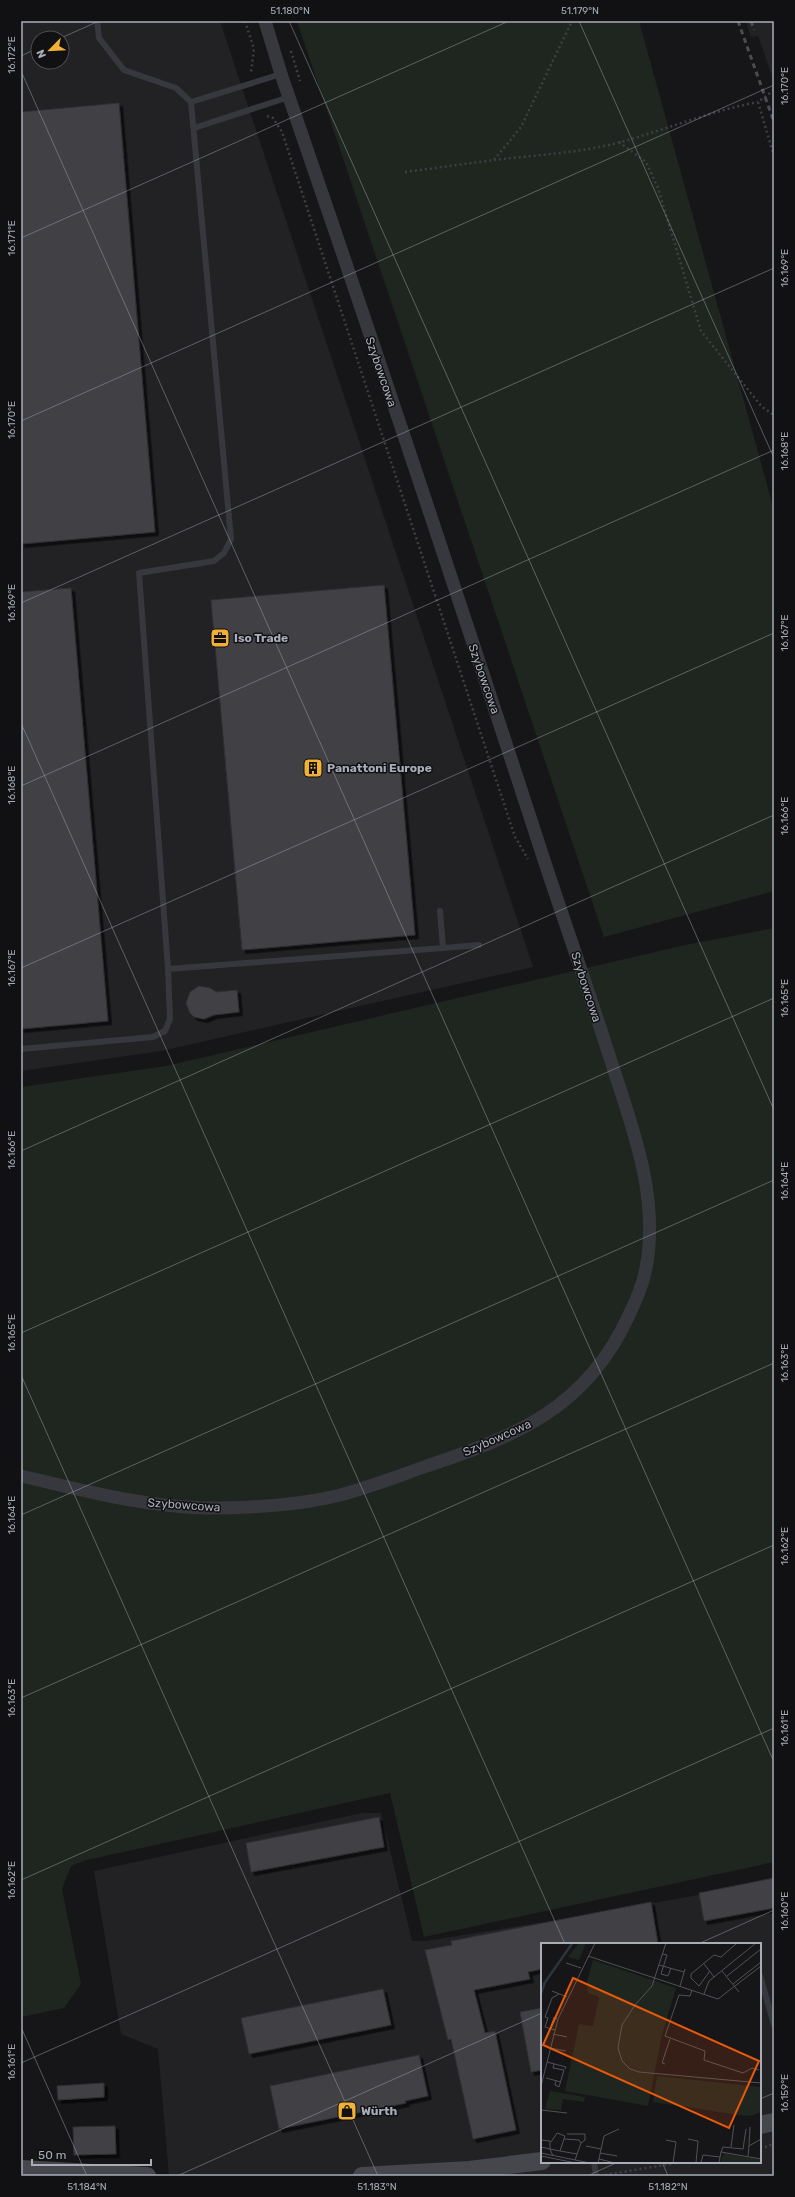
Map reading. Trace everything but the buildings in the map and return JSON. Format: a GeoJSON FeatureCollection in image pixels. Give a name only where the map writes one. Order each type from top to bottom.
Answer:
{"type":"FeatureCollection","features":[{"type":"Feature","properties":{"kind":"street","name":"Szybowcowa"},"geometry":{"type":"LineString","coordinates":[[21,1476],[136,1501],[207,1508],[298,1503],[338,1496],[458,1456],[524,1428],[571,1397],[592,1375],[611,1351],[638,1296],[646,1271],[650,1241],[650,1207],[635,1135],[524,795],[281,74],[265,21]]}},
{"type":"Feature","properties":{"kind":"street"},"geometry":{"type":"LineString","coordinates":[[761,2125],[774,2122]]}},
{"type":"Feature","properties":{"kind":"street"},"geometry":{"type":"LineString","coordinates":[[362,2176],[469,2173],[541,2161]]}},
{"type":"Feature","properties":{"kind":"street"},"geometry":{"type":"LineString","coordinates":[[21,2169],[147,2176]]}},
{"type":"Feature","properties":{"kind":"lane"},"geometry":{"type":"LineString","coordinates":[[21,1049],[153,1037],[165,1031],[170,1019],[168,969],[139,573],[214,561],[224,553],[231,539],[194,128],[190,102],[176,88],[124,70],[98,38],[97,21]]}},
{"type":"Feature","properties":{"kind":"lane"},"geometry":{"type":"LineString","coordinates":[[190,102],[281,74]]}},
{"type":"Feature","properties":{"kind":"lane"},"geometry":{"type":"LineString","coordinates":[[194,128],[289,97]]}},
{"type":"Feature","properties":{"kind":"lane"},"geometry":{"type":"LineString","coordinates":[[440,911],[443,948]]}},
{"type":"Feature","properties":{"kind":"lane"},"geometry":{"type":"LineString","coordinates":[[168,969],[479,945]]}},
{"type":"Feature","properties":{"kind":"lane"},"geometry":{"type":"LineString","coordinates":[[761,1980],[774,2025]]}},
{"type":"Feature","properties":{"kind":"lane"},"geometry":{"type":"LineString","coordinates":[[594,2163],[597,2176]]}},
{"type":"Feature","properties":{"kind":"path"},"geometry":{"type":"LineString","coordinates":[[245,21],[254,49],[250,70],[254,82]]}},
{"type":"Feature","properties":{"kind":"path"},"geometry":{"type":"LineString","coordinates":[[494,160],[521,127],[572,21]]}},
{"type":"Feature","properties":{"kind":"path"},"geometry":{"type":"LineString","coordinates":[[405,172],[577,150],[619,142],[728,107],[758,102],[774,90]]}},
{"type":"Feature","properties":{"kind":"path"},"geometry":{"type":"LineString","coordinates":[[758,102],[774,156]]}},
{"type":"Feature","properties":{"kind":"path"},"geometry":{"type":"LineString","coordinates":[[262,106],[265,114],[273,118],[282,132],[515,837],[532,866]]}},
{"type":"Feature","properties":{"kind":"path"},"geometry":{"type":"LineString","coordinates":[[619,142],[646,162],[658,188],[701,331],[762,407],[774,415]]}},
{"type":"Feature","properties":{"kind":"path"},"geometry":{"type":"LineString","coordinates":[[761,2148],[769,2146],[774,2142]]}},
{"type":"Feature","properties":{"kind":"path"},"geometry":{"type":"LineString","coordinates":[[597,2176],[676,2163]]}},
{"type":"Feature","properties":{"kind":"shaded area"},"geometry":{"type":"Polygon","coordinates":[[[21,21],[220,21],[533,967],[161,1051],[21,1071],[21,21]]]}},
{"type":"Feature","properties":{"kind":"shaded area"},"geometry":{"type":"Polygon","coordinates":[[[297,21],[639,21],[774,510],[774,891],[604,937],[297,21]]]}},
{"type":"Feature","properties":{"kind":"shaded area"},"geometry":{"type":"Polygon","coordinates":[[[746,21],[774,21],[774,75],[772,76],[758,36],[751,37],[746,21]]]}},
{"type":"Feature","properties":{"kind":"shaded area"},"geometry":{"type":"Polygon","coordinates":[[[774,928],[774,1862],[424,1937],[390,1793],[87,1860],[71,1866],[62,1889],[81,1984],[64,2008],[21,2017],[21,1087],[166,1066],[685,945],[774,928]]]}},
{"type":"Feature","properties":{"kind":"shaded area"},"geometry":{"type":"Polygon","coordinates":[[[362,1813],[381,1813],[412,1941],[426,1941],[594,1914],[774,1881],[774,2176],[169,2176],[158,2049],[121,2034],[94,1871],[362,1813]]]}},
{"type":"Feature","properties":{"kind":"railway"},"geometry":{"type":"LineString","coordinates":[[738,21],[774,122]]}},
{"type":"Feature","properties":{"kind":"railway"},"geometry":{"type":"LineString","coordinates":[[751,21],[754,30]]}},
{"type":"Feature","properties":{"kind":"place","name":"Iso Trade"},"geometry":{"type":"Point","coordinates":[220,638]}},
{"type":"Feature","properties":{"kind":"place","name":"Panattoni Europe"},"geometry":{"type":"Point","coordinates":[313,768]}},
{"type":"Feature","properties":{"kind":"place","name":"Würth"},"geometry":{"type":"Point","coordinates":[347,2111]}}]}
